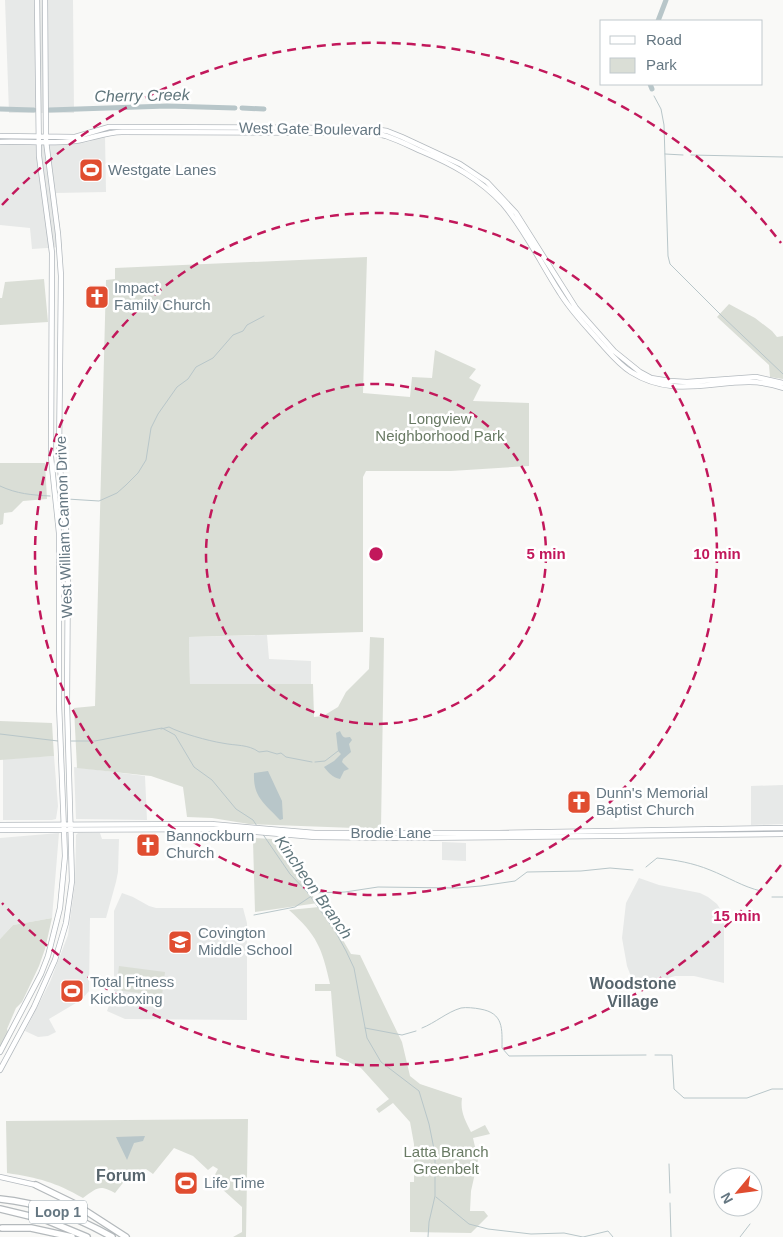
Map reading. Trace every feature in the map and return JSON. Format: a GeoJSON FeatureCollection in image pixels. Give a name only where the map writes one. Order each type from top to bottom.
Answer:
{"type":"FeatureCollection","features":[{"type":"Feature","properties":{"kind":"highway"},"geometry":{"type":"LineString","coordinates":[[36,1185],[76,1204],[126,1237]]}},
{"type":"Feature","properties":{"kind":"highway","name":"Loop 1"},"geometry":{"type":"LineString","coordinates":[[0,1198],[49,1208],[80,1220],[112,1237]]}},
{"type":"Feature","properties":{"kind":"highway","name":"Loop 1"},"geometry":{"type":"LineString","coordinates":[[0,1209],[46,1220],[87,1237]]}},
{"type":"Feature","properties":{"kind":"highway"},"geometry":{"type":"LineString","coordinates":[[1,1228],[31,1228],[72,1237]]}},
{"type":"Feature","properties":{"kind":"main road"},"geometry":{"type":"LineString","coordinates":[[37,3],[46,3]]}},
{"type":"Feature","properties":{"kind":"main road","name":"West William Cannon Drive"},"geometry":{"type":"LineString","coordinates":[[0,1052],[41,974],[54,934],[64,880],[60,736],[59,533],[52,476],[51,437],[52,253],[39,139],[37,3]]}},
{"type":"Feature","properties":{"kind":"main road","name":"West William Cannon Drive"},"geometry":{"type":"LineString","coordinates":[[0,1070],[48,978],[60,944],[72,881],[68,736],[68,552],[60,470],[59,437],[60,276],[58,234],[46,139],[46,3]]}},
{"type":"Feature","properties":{"kind":"main road","name":"West Gate Boulevard"},"geometry":{"type":"LineString","coordinates":[[46,139],[75,136],[109,127],[368,128],[388,131],[460,164],[481,177],[495,189],[516,213],[576,308],[614,351],[640,372],[651,378],[670,381],[687,382],[756,377],[783,383]]}},
{"type":"Feature","properties":{"kind":"main road","name":"West Gate Boulevard"},"geometry":{"type":"LineString","coordinates":[[0,136],[78,141],[109,132],[374,133],[392,138],[458,168],[490,191],[514,220],[572,311],[618,362],[632,373],[650,382],[666,386],[688,387],[748,383],[768,384],[783,388]]}},
{"type":"Feature","properties":{"kind":"main road","name":"West Gate Boulevard"},"geometry":{"type":"LineString","coordinates":[[0,142],[39,139]]}},
{"type":"Feature","properties":{"kind":"main road"},"geometry":{"type":"LineString","coordinates":[[44,190],[52,188]]}},
{"type":"Feature","properties":{"kind":"main road"},"geometry":{"type":"LineString","coordinates":[[51,437],[59,437]]}},
{"type":"Feature","properties":{"kind":"main road"},"geometry":{"type":"LineString","coordinates":[[62,774],[69,773]]}},
{"type":"Feature","properties":{"kind":"main road"},"geometry":{"type":"LineString","coordinates":[[54,824],[63,814]]}},
{"type":"Feature","properties":{"kind":"main road","name":"Brodie Lane"},"geometry":{"type":"LineString","coordinates":[[0,825],[54,824],[64,826]]}},
{"type":"Feature","properties":{"kind":"main road","name":"Brodie Lane"},"geometry":{"type":"LineString","coordinates":[[0,830],[64,826],[237,828],[315,837],[431,838],[783,834]]}},
{"type":"Feature","properties":{"kind":"main road","name":"Brodie Lane"},"geometry":{"type":"LineString","coordinates":[[270,831],[314,833],[500,833],[783,828]]}},
{"type":"Feature","properties":{"kind":"main road"},"geometry":{"type":"LineString","coordinates":[[60,908],[68,910]]}},
{"type":"Feature","properties":{"kind":"main road"},"geometry":{"type":"LineString","coordinates":[[41,974],[48,978]]}},
{"type":"Feature","properties":{"kind":"main road"},"geometry":{"type":"LineString","coordinates":[[0,1177],[36,1185]]}},
{"type":"Feature","properties":{"kind":"shaded area"},"geometry":{"type":"Polygon","coordinates":[[[5,0],[73,0],[74,113],[9,113],[5,0]]]}},
{"type":"Feature","properties":{"kind":"shaded area"},"geometry":{"type":"Polygon","coordinates":[[[105,136],[106,192],[56,193],[62,247],[32,249],[30,228],[0,225],[0,144],[72,144],[88,142],[105,136]]]}},
{"type":"Feature","properties":{"kind":"shaded area"},"geometry":{"type":"Polygon","coordinates":[[[267,635],[269,659],[311,661],[311,684],[190,684],[189,637],[267,635]]]}},
{"type":"Feature","properties":{"kind":"shaded area"},"geometry":{"type":"Polygon","coordinates":[[[340,731],[344,737],[350,737],[352,740],[349,744],[351,752],[342,762],[349,769],[344,771],[340,779],[329,773],[324,767],[341,754],[338,751],[336,733],[340,731]]]}},
{"type":"Feature","properties":{"kind":"shaded area"},"geometry":{"type":"Polygon","coordinates":[[[54,756],[58,806],[56,819],[3,820],[3,759],[54,756]]]}},
{"type":"Feature","properties":{"kind":"shaded area"},"geometry":{"type":"Polygon","coordinates":[[[74,767],[145,776],[147,820],[76,819],[74,767]]]}},
{"type":"Feature","properties":{"kind":"shaded area"},"geometry":{"type":"Polygon","coordinates":[[[268,771],[282,801],[283,819],[280,820],[264,804],[255,788],[254,773],[268,771]]]}},
{"type":"Feature","properties":{"kind":"shaded area"},"geometry":{"type":"Polygon","coordinates":[[[783,785],[783,824],[751,825],[751,786],[783,785]]]}},
{"type":"Feature","properties":{"kind":"shaded area"},"geometry":{"type":"Polygon","coordinates":[[[59,833],[52,918],[13,925],[0,939],[0,838],[59,833]]]}},
{"type":"Feature","properties":{"kind":"shaded area"},"geometry":{"type":"Polygon","coordinates":[[[78,833],[100,833],[102,839],[119,839],[118,872],[106,918],[90,918],[89,991],[81,1000],[49,1019],[56,1032],[48,1036],[38,1037],[25,1031],[50,982],[68,935],[75,883],[76,835],[78,833]]]}},
{"type":"Feature","properties":{"kind":"shaded area"},"geometry":{"type":"Polygon","coordinates":[[[442,842],[466,843],[466,861],[442,860],[442,842]]]}},
{"type":"Feature","properties":{"kind":"shaded area"},"geometry":{"type":"Polygon","coordinates":[[[639,878],[659,885],[700,893],[717,904],[722,912],[724,922],[724,983],[694,976],[675,976],[635,987],[627,966],[622,938],[626,903],[639,878]]]}},
{"type":"Feature","properties":{"kind":"shaded area","name":"Covington Middle School"},"geometry":{"type":"Polygon","coordinates":[[[122,893],[156,908],[243,908],[247,923],[247,1020],[125,1019],[107,1011],[114,992],[114,911],[122,893]]]}},
{"type":"Feature","properties":{"kind":"shaded area"},"geometry":{"type":"Polygon","coordinates":[[[145,1136],[143,1141],[134,1143],[127,1160],[116,1137],[145,1136]]]}},
{"type":"Feature","properties":{"kind":"green space","name":"Longview Neighborhood Park"},"geometry":{"type":"Polygon","coordinates":[[[367,257],[363,393],[410,397],[412,377],[432,378],[435,350],[476,369],[469,378],[481,385],[473,401],[529,403],[529,466],[451,471],[366,471],[363,477],[363,632],[189,637],[190,684],[313,684],[314,717],[323,716],[338,707],[346,692],[369,669],[370,637],[384,638],[381,829],[249,824],[212,818],[187,817],[183,787],[151,776],[77,768],[74,708],[95,706],[106,280],[115,279],[115,268],[367,257]]]}},
{"type":"Feature","properties":{"kind":"green space"},"geometry":{"type":"Polygon","coordinates":[[[44,279],[48,322],[0,325],[0,298],[2,298],[5,282],[44,279]]]}},
{"type":"Feature","properties":{"kind":"green space"},"geometry":{"type":"Polygon","coordinates":[[[729,304],[755,318],[777,337],[783,336],[783,379],[770,377],[769,365],[717,317],[729,304]]]}},
{"type":"Feature","properties":{"kind":"green space"},"geometry":{"type":"Polygon","coordinates":[[[0,463],[45,463],[47,499],[23,501],[12,512],[4,513],[3,524],[0,525],[0,463]]]}},
{"type":"Feature","properties":{"kind":"green space"},"geometry":{"type":"Polygon","coordinates":[[[0,721],[52,723],[54,756],[0,760],[0,721]]]}},
{"type":"Feature","properties":{"kind":"green space"},"geometry":{"type":"Polygon","coordinates":[[[255,838],[272,839],[283,857],[318,903],[255,912],[253,841],[255,838]]]}},
{"type":"Feature","properties":{"kind":"green space","name":"Latta Branch Greenbelt"},"geometry":{"type":"Polygon","coordinates":[[[319,907],[340,935],[351,954],[360,955],[402,1042],[410,1076],[420,1084],[462,1098],[462,1111],[471,1132],[485,1125],[490,1134],[473,1138],[478,1160],[471,1191],[470,1211],[484,1211],[488,1216],[471,1233],[410,1232],[410,1182],[414,1182],[414,1144],[410,1122],[393,1103],[379,1113],[376,1109],[389,1099],[361,1068],[336,1056],[331,991],[315,991],[315,984],[330,984],[321,951],[306,927],[289,910],[319,907]]]}},
{"type":"Feature","properties":{"kind":"green space"},"geometry":{"type":"Polygon","coordinates":[[[52,918],[39,966],[22,1002],[16,1008],[7,1029],[9,1035],[0,1050],[0,939],[13,925],[52,918]]]}},
{"type":"Feature","properties":{"kind":"green space"},"geometry":{"type":"Polygon","coordinates":[[[119,966],[165,972],[162,996],[116,990],[119,966]]]}},
{"type":"Feature","properties":{"kind":"green space"},"geometry":{"type":"Polygon","coordinates":[[[248,1119],[246,1237],[233,1237],[242,1232],[242,1207],[212,1180],[218,1169],[213,1166],[208,1170],[193,1156],[174,1148],[153,1174],[146,1169],[133,1170],[115,1193],[98,1188],[83,1198],[46,1181],[7,1173],[6,1121],[248,1119]]]}},
{"type":"Feature","properties":{"kind":"waterway"},"geometry":{"type":"LineString","coordinates":[[658,20],[666,0]]}},
{"type":"Feature","properties":{"kind":"waterway"},"geometry":{"type":"LineString","coordinates":[[650,85],[652,89]]}},
{"type":"Feature","properties":{"kind":"waterway"},"geometry":{"type":"LineString","coordinates":[[654,96],[661,109],[664,125],[668,256],[670,264],[783,374]]}},
{"type":"Feature","properties":{"kind":"waterway","name":"Cherry Creek"},"geometry":{"type":"LineString","coordinates":[[49,110],[167,106],[235,108]]}},
{"type":"Feature","properties":{"kind":"waterway","name":"Cherry Creek"},"geometry":{"type":"LineString","coordinates":[[242,108],[264,109]]}},
{"type":"Feature","properties":{"kind":"waterway","name":"Cherry Creek"},"geometry":{"type":"LineString","coordinates":[[0,109],[34,110]]}},
{"type":"Feature","properties":{"kind":"waterway"},"geometry":{"type":"LineString","coordinates":[[665,154],[683,155]]}},
{"type":"Feature","properties":{"kind":"waterway"},"geometry":{"type":"LineString","coordinates":[[691,155],[783,157]]}},
{"type":"Feature","properties":{"kind":"waterway"},"geometry":{"type":"LineString","coordinates":[[67,499],[99,501],[117,493],[126,485],[138,473],[146,460],[151,428],[158,414],[177,387],[188,379],[196,367],[213,358],[233,335],[243,331],[247,325],[264,316]]}},
{"type":"Feature","properties":{"kind":"waterway"},"geometry":{"type":"LineString","coordinates":[[0,486],[31,495],[50,496]]}},
{"type":"Feature","properties":{"kind":"waterway"},"geometry":{"type":"LineString","coordinates":[[161,729],[169,727],[210,740],[246,746],[259,752],[281,753],[286,757],[312,762]]}},
{"type":"Feature","properties":{"kind":"waterway","name":"Kincheon Branch"},"geometry":{"type":"LineString","coordinates":[[69,741],[95,741],[162,728],[175,735],[194,767],[212,780],[236,809],[253,820],[257,826]]}},
{"type":"Feature","properties":{"kind":"waterway","name":"Kincheon Branch"},"geometry":{"type":"LineString","coordinates":[[0,734],[58,741]]}},
{"type":"Feature","properties":{"kind":"waterway"},"geometry":{"type":"LineString","coordinates":[[315,762],[325,761],[338,751]]}},
{"type":"Feature","properties":{"kind":"waterway","name":"Kincheon Branch"},"geometry":{"type":"LineString","coordinates":[[262,833],[290,874],[308,893],[335,931],[346,951],[354,968],[367,1038],[381,1062],[419,1091],[429,1124],[435,1154],[435,1196],[429,1222],[428,1237]]}},
{"type":"Feature","properties":{"kind":"waterway"},"geometry":{"type":"LineString","coordinates":[[646,867],[657,858],[684,862],[761,891]]}},
{"type":"Feature","properties":{"kind":"waterway"},"geometry":{"type":"LineString","coordinates":[[308,893],[345,892],[378,887],[457,888],[515,881],[527,872],[581,871],[610,868],[633,870]]}},
{"type":"Feature","properties":{"kind":"waterway"},"geometry":{"type":"LineString","coordinates":[[254,915],[295,907],[310,897]]}},
{"type":"Feature","properties":{"kind":"waterway"},"geometry":{"type":"LineString","coordinates":[[772,897],[783,897]]}},
{"type":"Feature","properties":{"kind":"waterway"},"geometry":{"type":"LineString","coordinates":[[422,1028],[456,1010],[476,1008],[488,1011],[498,1018],[501,1028],[502,1048],[509,1056],[646,1055]]}},
{"type":"Feature","properties":{"kind":"waterway"},"geometry":{"type":"LineString","coordinates":[[365,1028],[402,1035],[416,1031]]}},
{"type":"Feature","properties":{"kind":"waterway"},"geometry":{"type":"LineString","coordinates":[[655,1055],[672,1055],[674,1089],[684,1098],[747,1098],[772,1089],[783,1089]]}},
{"type":"Feature","properties":{"kind":"waterway"},"geometry":{"type":"LineString","coordinates":[[669,1164],[670,1193]]}},
{"type":"Feature","properties":{"kind":"waterway"},"geometry":{"type":"LineString","coordinates":[[436,1197],[469,1224],[488,1229],[531,1234],[564,1233],[583,1237],[608,1231],[613,1237]]}},
{"type":"Feature","properties":{"kind":"waterway"},"geometry":{"type":"LineString","coordinates":[[670,1203],[671,1237]]}},
{"type":"Feature","properties":{"kind":"waterway"},"geometry":{"type":"LineString","coordinates":[[740,1237],[750,1224]]}},
{"type":"Feature","properties":{"kind":"place","name":"Westgate Lanes"},"geometry":{"type":"Point","coordinates":[91,170]}},
{"type":"Feature","properties":{"kind":"place","name":"Impact Family Church"},"geometry":{"type":"Point","coordinates":[97,297]}},
{"type":"Feature","properties":{"kind":"place","name":"Dunn's Memorial Baptist Church"},"geometry":{"type":"Point","coordinates":[579,802]}},
{"type":"Feature","properties":{"kind":"place","name":"Bannockburn Church"},"geometry":{"type":"Point","coordinates":[148,845]}},
{"type":"Feature","properties":{"kind":"place","name":"Covington Middle School"},"geometry":{"type":"Point","coordinates":[180,942]}},
{"type":"Feature","properties":{"kind":"place","name":"Total Fitness Kickboxing"},"geometry":{"type":"Point","coordinates":[72,991]}},
{"type":"Feature","properties":{"kind":"place","name":"Life Time"},"geometry":{"type":"Point","coordinates":[186,1183]}},
{"type":"Feature","properties":{"kind":"district","name":"Woodstone Village"},"geometry":{"type":"Point","coordinates":[633,992]}},
{"type":"Feature","properties":{"kind":"district","name":"Forum"},"geometry":{"type":"Point","coordinates":[121,1175]}}]}
